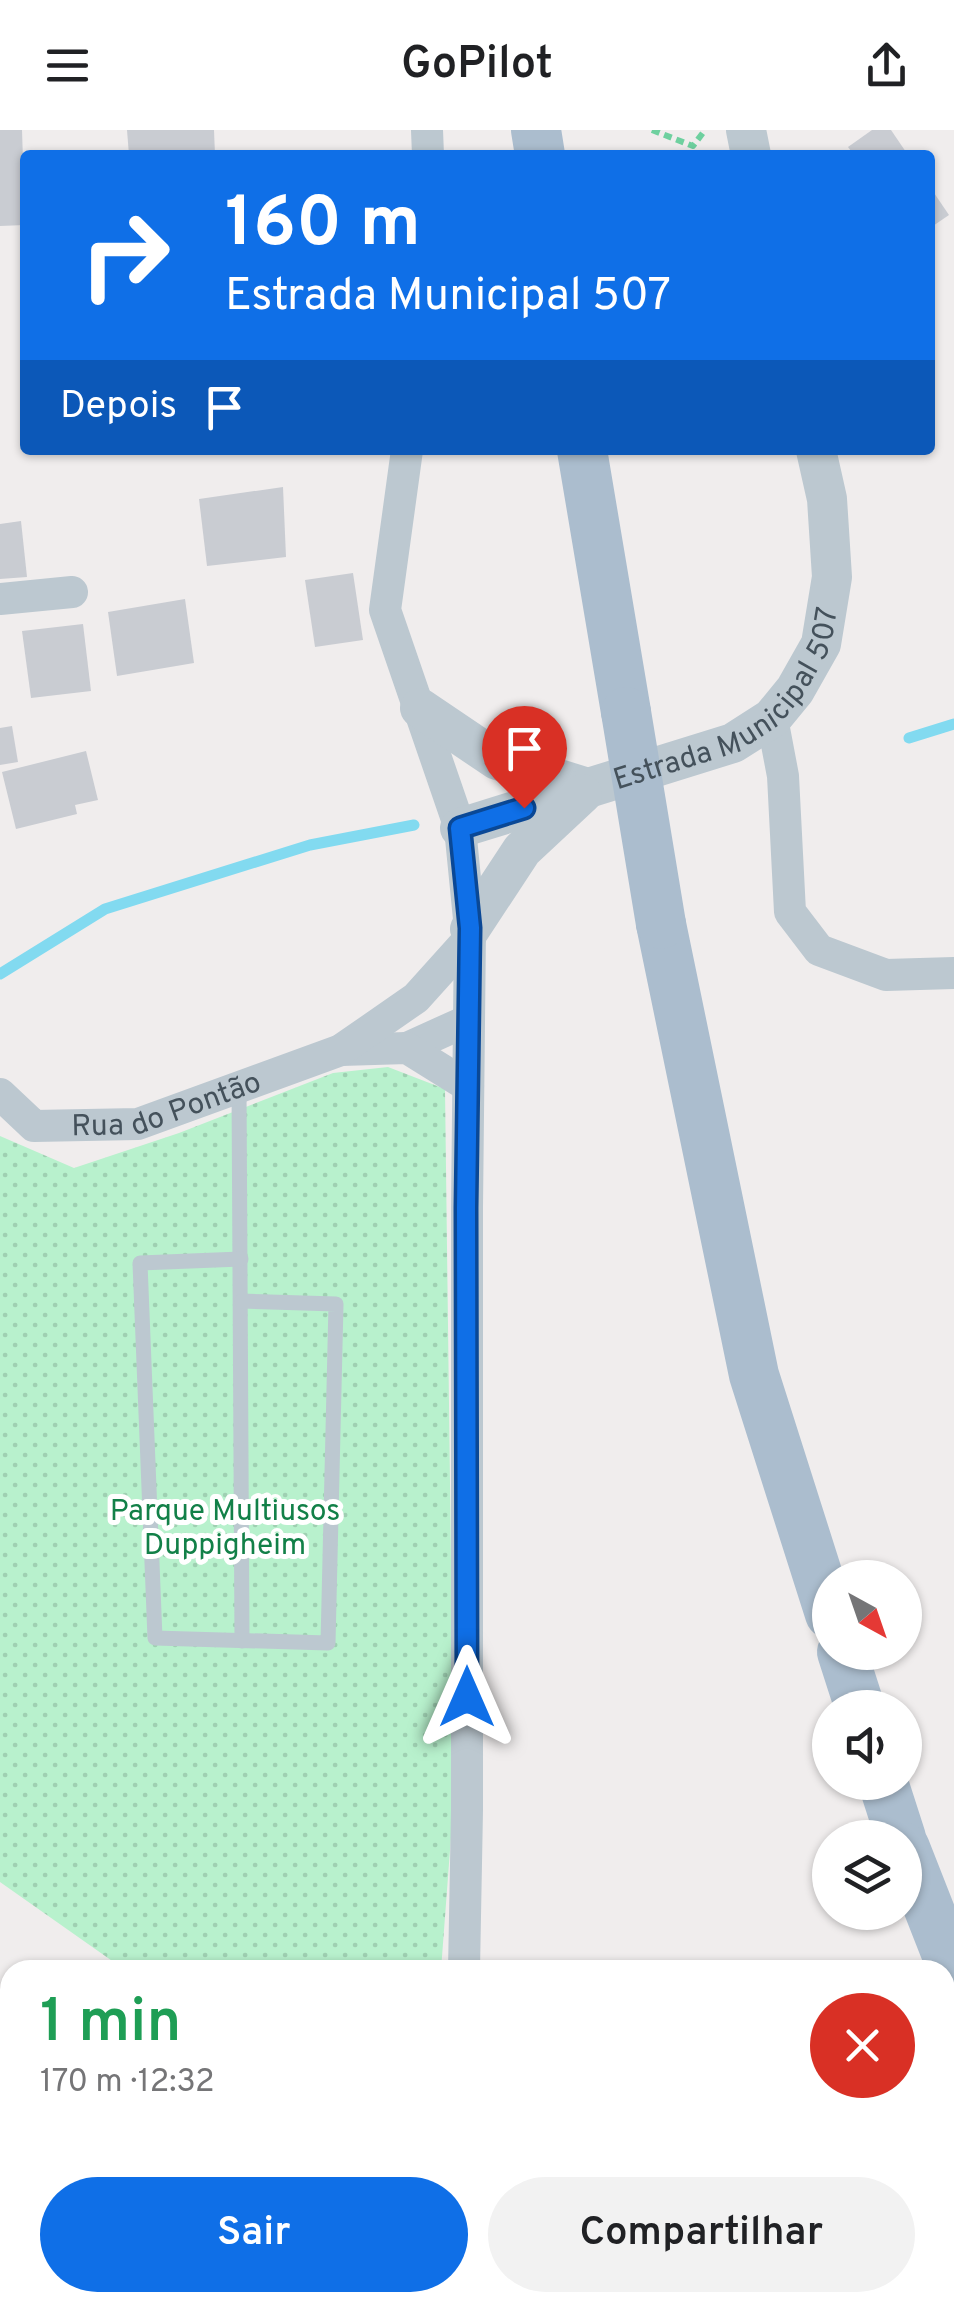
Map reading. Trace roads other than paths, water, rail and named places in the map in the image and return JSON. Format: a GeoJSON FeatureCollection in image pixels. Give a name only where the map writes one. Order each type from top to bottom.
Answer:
{"type":"FeatureCollection","features":[{"type":"Feature","properties":{"kind":"main road"},"geometry":{"type":"LineString","coordinates":[[583,455],[661,924],[754,1375],[813,1560]]}},
{"type":"Feature","properties":{"kind":"main road"},"geometry":{"type":"LineString","coordinates":[[922,1891],[949,1960]]}},
{"type":"Feature","properties":{"kind":"street"},"geometry":{"type":"LineString","coordinates":[[406,455],[385,610],[460,828],[470,933],[464,1960]]}},
{"type":"Feature","properties":{"kind":"street","name":"Estrada Municipal 507"},"geometry":{"type":"LineString","coordinates":[[460,828],[733,742],[772,718],[822,644],[832,578],[827,499],[817,455]]}},
{"type":"Feature","properties":{"kind":"street"},"geometry":{"type":"LineString","coordinates":[[0,599],[72,592]]}},
{"type":"Feature","properties":{"kind":"street"},"geometry":{"type":"LineString","coordinates":[[341,1050],[407,1004],[470,933],[522,850],[588,788],[497,760],[420,708]]}},
{"type":"Feature","properties":{"kind":"street"},"geometry":{"type":"LineString","coordinates":[[772,718],[783,776],[790,912],[820,950],[886,975],[954,973]]}},
{"type":"Feature","properties":{"kind":"street"},"geometry":{"type":"LineString","coordinates":[[407,1004],[469,1020]]}},
{"type":"Feature","properties":{"kind":"street"},"geometry":{"type":"LineString","coordinates":[[341,1050],[407,1048],[469,1020]]}},
{"type":"Feature","properties":{"kind":"street"},"geometry":{"type":"LineString","coordinates":[[407,1048],[468,1086]]}},
{"type":"Feature","properties":{"kind":"street","name":"Rua do Pontão"},"geometry":{"type":"LineString","coordinates":[[0,1094],[34,1126],[138,1124],[341,1050]]}},
{"type":"Feature","properties":{"kind":"lane"},"geometry":{"type":"LineString","coordinates":[[239,1087],[242,1641]]}},
{"type":"Feature","properties":{"kind":"lane"},"geometry":{"type":"LineString","coordinates":[[241,1259],[140,1264],[155,1638],[328,1644],[336,1304],[242,1301]]}},
{"type":"Feature","properties":{"kind":"waterway"},"geometry":{"type":"LineString","coordinates":[[909,738],[954,724]]}},
{"type":"Feature","properties":{"kind":"waterway"},"geometry":{"type":"LineString","coordinates":[[0,974],[105,909],[310,845],[414,825]]}},
{"type":"Feature","properties":{"kind":"park label","name":"Parque Multiusos Duppigheim"},"geometry":{"type":"Point","coordinates":[225,1527]}}]}
